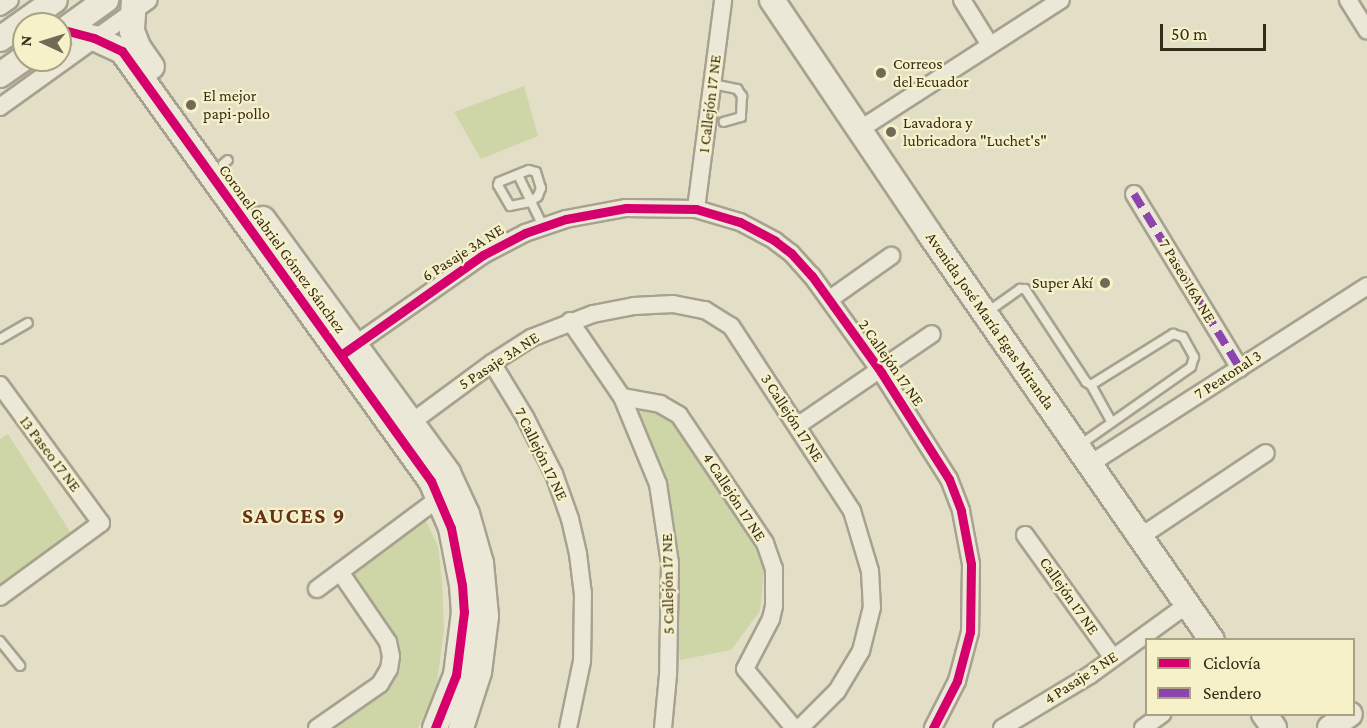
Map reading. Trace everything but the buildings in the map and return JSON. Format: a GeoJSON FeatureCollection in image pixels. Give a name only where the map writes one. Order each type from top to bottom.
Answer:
{"type":"FeatureCollection","features":[{"type":"Feature","properties":{"kind":"street"},"geometry":{"type":"LineString","coordinates":[[0,7],[10,0]]}},
{"type":"Feature","properties":{"kind":"street"},"geometry":{"type":"LineString","coordinates":[[0,39],[55,0]]}},
{"type":"Feature","properties":{"kind":"street"},"geometry":{"type":"LineString","coordinates":[[72,24],[106,0]]}},
{"type":"Feature","properties":{"kind":"street","name":"1 Callejón 17 NE"},"geometry":{"type":"LineString","coordinates":[[696,208],[723,0]]}},
{"type":"Feature","properties":{"kind":"street","name":"Avenida José María Egas Miranda"},"geometry":{"type":"LineString","coordinates":[[772,0],[985,313],[1211,638]]}},
{"type":"Feature","properties":{"kind":"street"},"geometry":{"type":"LineString","coordinates":[[962,0],[990,45]]}},
{"type":"Feature","properties":{"kind":"street"},"geometry":{"type":"LineString","coordinates":[[859,129],[1060,0]]}},
{"type":"Feature","properties":{"kind":"street"},"geometry":{"type":"LineString","coordinates":[[1348,0],[1367,31]]}},
{"type":"Feature","properties":{"kind":"street"},"geometry":{"type":"LineString","coordinates":[[0,107],[139,4]]}},
{"type":"Feature","properties":{"kind":"street","name":"Coronel Gabriel Gómez Sánchez"},"geometry":{"type":"LineString","coordinates":[[139,4],[132,31],[138,47],[225,162],[348,350],[357,386],[418,461],[439,498],[452,528],[458,554],[464,612],[456,675],[440,727]]}},
{"type":"Feature","properties":{"kind":"street","name":"Coronel Gabriel Gómez Sánchez"},"geometry":{"type":"LineString","coordinates":[[72,33],[94,38],[122,51],[348,350],[412,422],[457,490],[482,563],[486,615],[479,672],[461,728]]}},
{"type":"Feature","properties":{"kind":"street","name":"7 Paseo 16A NE"},"geometry":{"type":"LineString","coordinates":[[1134,194],[1240,368]]}},
{"type":"Feature","properties":{"kind":"street","name":"6 Pasaje 3A NE"},"geometry":{"type":"LineString","coordinates":[[348,350],[474,260],[543,226],[626,208],[696,208],[757,230]]}},
{"type":"Feature","properties":{"kind":"street","name":"2 Callejón 17 NE"},"geometry":{"type":"LineString","coordinates":[[757,230],[791,254],[830,299],[881,372],[949,479],[967,537],[972,590],[968,647],[957,681],[933,728]]}},
{"type":"Feature","properties":{"kind":"street"},"geometry":{"type":"LineString","coordinates":[[830,299],[891,256]]}},
{"type":"Feature","properties":{"kind":"street","name":"7 Peatonal 3"},"geometry":{"type":"LineString","coordinates":[[1083,455],[1240,368],[1367,286]]}},
{"type":"Feature","properties":{"kind":"street","name":"5 Pasaje 3A NE"},"geometry":{"type":"LineString","coordinates":[[412,422],[492,363],[531,338],[570,321],[611,309],[673,304],[705,310],[731,326]]}},
{"type":"Feature","properties":{"kind":"street","name":"5 Callejón 17 NE"},"geometry":{"type":"LineString","coordinates":[[570,321],[622,397],[657,479],[670,551],[668,675],[663,728]]}},
{"type":"Feature","properties":{"kind":"street","name":"3 Callejón 17 NE"},"geometry":{"type":"LineString","coordinates":[[731,326],[852,511],[870,571],[871,618],[861,651],[846,678],[826,704],[800,728]]}},
{"type":"Feature","properties":{"kind":"street"},"geometry":{"type":"LineString","coordinates":[[797,426],[881,372],[932,334]]}},
{"type":"Feature","properties":{"kind":"street","name":"7 Callejón 17 NE"},"geometry":{"type":"LineString","coordinates":[[492,363],[525,417],[554,474],[570,519],[578,554],[583,593],[582,661],[568,728]]}},
{"type":"Feature","properties":{"kind":"street","name":"13 Paseo 17 NE"},"geometry":{"type":"LineString","coordinates":[[0,385],[101,523],[0,597]]}},
{"type":"Feature","properties":{"kind":"street","name":"4 Callejón 17 NE"},"geometry":{"type":"LineString","coordinates":[[622,397],[664,405],[679,415],[765,543],[774,569],[774,606],[759,645],[745,669],[794,728]]}},
{"type":"Feature","properties":{"kind":"street"},"geometry":{"type":"LineString","coordinates":[[1140,537],[1266,453]]}},
{"type":"Feature","properties":{"kind":"street"},"geometry":{"type":"LineString","coordinates":[[317,589],[439,498]]}},
{"type":"Feature","properties":{"kind":"street","name":"Callejón 17 NE"},"geometry":{"type":"LineString","coordinates":[[1025,535],[1113,658]]}},
{"type":"Feature","properties":{"kind":"street"},"geometry":{"type":"LineString","coordinates":[[317,728],[380,684],[389,669],[391,656],[387,642],[340,572]]}},
{"type":"Feature","properties":{"kind":"street","name":"4 Pasaje 3 NE"},"geometry":{"type":"LineString","coordinates":[[1002,728],[1113,658],[1188,604]]}},
{"type":"Feature","properties":{"kind":"street"},"geometry":{"type":"LineString","coordinates":[[1143,728],[1159,716]]}},
{"type":"Feature","properties":{"kind":"street"},"geometry":{"type":"LineString","coordinates":[[1330,728],[1348,716]]}},
{"type":"Feature","properties":{"kind":"lane"},"geometry":{"type":"LineString","coordinates":[[713,84],[737,89],[742,96],[741,117],[724,122]]}},
{"type":"Feature","properties":{"kind":"lane"},"geometry":{"type":"LineString","coordinates":[[529,170],[536,172],[541,188],[538,196],[530,202],[510,206],[498,185],[499,182],[529,170]]}},
{"type":"Feature","properties":{"kind":"lane"},"geometry":{"type":"LineString","coordinates":[[518,175],[543,226]]}},
{"type":"Feature","properties":{"kind":"lane"},"geometry":{"type":"LineString","coordinates":[[985,313],[1020,289],[1025,289],[1086,382],[1091,385],[1111,421]]}},
{"type":"Feature","properties":{"kind":"lane"},"geometry":{"type":"LineString","coordinates":[[0,339],[28,323]]}},
{"type":"Feature","properties":{"kind":"lane"},"geometry":{"type":"LineString","coordinates":[[1083,455],[1111,421],[1191,367],[1194,357],[1183,337],[1173,334],[1091,385]]}},
{"type":"Feature","properties":{"kind":"lane"},"geometry":{"type":"LineString","coordinates":[[0,641],[20,666]]}},
{"type":"Feature","properties":{"kind":"green space"},"geometry":{"type":"Polygon","coordinates":[[[524,86],[538,136],[481,159],[454,112],[524,86]]]}},
{"type":"Feature","properties":{"kind":"green space"},"geometry":{"type":"Polygon","coordinates":[[[627,405],[657,406],[677,423],[762,549],[765,565],[760,611],[731,650],[680,660],[672,552],[627,405]]]}},
{"type":"Feature","properties":{"kind":"green space"},"geometry":{"type":"Polygon","coordinates":[[[8,434],[76,541],[0,593],[0,439],[8,434]]]}},
{"type":"Feature","properties":{"kind":"green space"},"geometry":{"type":"Polygon","coordinates":[[[426,521],[438,546],[442,582],[444,629],[436,690],[418,728],[328,728],[378,697],[386,665],[382,651],[346,596],[345,576],[426,521]]]}},
{"type":"Feature","properties":{"kind":"marked path"},"geometry":{"type":"LineString","coordinates":[[1134,194],[1240,368]]}},
{"type":"Feature","properties":{"kind":"cycle path"},"geometry":{"type":"LineString","coordinates":[[72,32],[94,38],[122,51],[431,481],[451,528],[462,585],[464,612],[456,675],[435,728]]}},
{"type":"Feature","properties":{"kind":"cycle path"},"geometry":{"type":"LineString","coordinates":[[341,355],[483,255],[525,233],[566,219],[626,208],[696,209],[740,222],[775,241],[791,253],[812,276],[881,372],[949,479],[961,511],[971,564],[970,632],[957,681],[933,728]]}},
{"type":"Feature","properties":{"kind":"place","name":"Correos del Ecuador"},"geometry":{"type":"Point","coordinates":[881,73]}},
{"type":"Feature","properties":{"kind":"place","name":"El mejor papi-pollo"},"geometry":{"type":"Point","coordinates":[191,105]}},
{"type":"Feature","properties":{"kind":"place","name":"Lavadora y lubricadora \"Luchet's\""},"geometry":{"type":"Point","coordinates":[891,132]}},
{"type":"Feature","properties":{"kind":"place","name":"Super Akí"},"geometry":{"type":"Point","coordinates":[1105,283]}},
{"type":"Feature","properties":{"kind":"district","name":"SAUCES 9"},"geometry":{"type":"Point","coordinates":[294,516]}}]}
